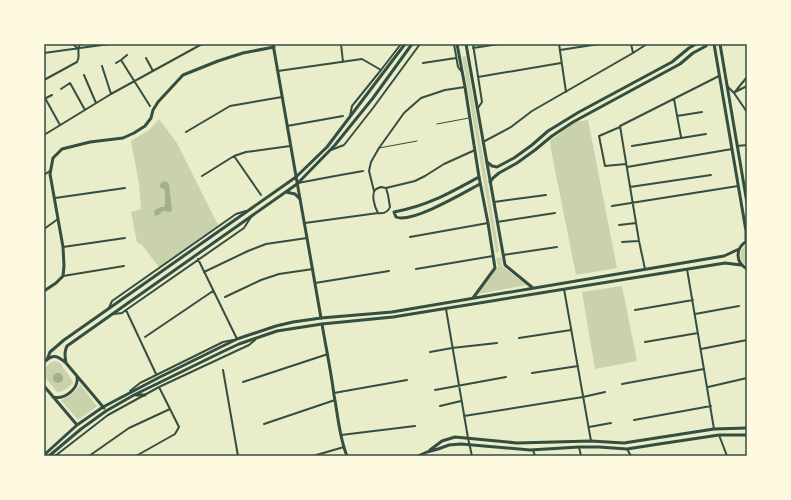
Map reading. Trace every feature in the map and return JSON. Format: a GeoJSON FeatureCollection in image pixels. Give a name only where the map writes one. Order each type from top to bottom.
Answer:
{"type":"FeatureCollection","features":[{"type":"Feature","properties":{"kind":"main road"},"geometry":{"type":"LineString","coordinates":[[45,361],[54,348],[296,177],[327,147],[405,44]]}},
{"type":"Feature","properties":{"kind":"main road"},"geometry":{"type":"LineString","coordinates":[[66,363],[65,351],[67,346],[297,184],[329,151],[373,98],[412,44]]}},
{"type":"Feature","properties":{"kind":"main road"},"geometry":{"type":"LineString","coordinates":[[457,44],[495,268],[472,298]]}},
{"type":"Feature","properties":{"kind":"main road"},"geometry":{"type":"LineString","coordinates":[[466,44],[505,265],[533,288]]}},
{"type":"Feature","properties":{"kind":"main road"},"geometry":{"type":"LineString","coordinates":[[487,162],[492,166],[497,167],[514,158],[532,146],[548,131],[672,62],[696,44]]}},
{"type":"Feature","properties":{"kind":"main road"},"geometry":{"type":"LineString","coordinates":[[490,182],[499,173],[517,163],[552,136],[582,117],[680,64],[707,44]]}},
{"type":"Feature","properties":{"kind":"main road"},"geometry":{"type":"LineString","coordinates":[[714,44],[746,231],[746,241],[739,249],[738,260],[747,269]]}},
{"type":"Feature","properties":{"kind":"main road"},"geometry":{"type":"LineString","coordinates":[[720,44],[737,146],[745,180],[747,203]]}},
{"type":"Feature","properties":{"kind":"main road"},"geometry":{"type":"LineString","coordinates":[[44,291],[63,276],[64,266],[63,248],[50,174],[53,158],[62,149],[90,142],[122,138],[145,126],[151,118],[153,110],[158,102],[183,75],[218,61],[273,46],[308,238],[320,318],[328,354],[341,435],[347,456]]}},
{"type":"Feature","properties":{"kind":"main road"},"geometry":{"type":"LineString","coordinates":[[458,56],[468,54]]}},
{"type":"Feature","properties":{"kind":"main road"},"geometry":{"type":"LineString","coordinates":[[639,79],[642,84]]}},
{"type":"Feature","properties":{"kind":"main road"},"geometry":{"type":"LineString","coordinates":[[580,112],[582,117]]}},
{"type":"Feature","properties":{"kind":"main road"},"geometry":{"type":"LineString","coordinates":[[497,167],[496,170],[499,173]]}},
{"type":"Feature","properties":{"kind":"main road"},"geometry":{"type":"LineString","coordinates":[[479,177],[442,197],[425,204],[394,212],[396,216],[400,218],[424,212],[443,204],[480,184]]}},
{"type":"Feature","properties":{"kind":"main road"},"geometry":{"type":"LineString","coordinates":[[286,192],[295,194],[300,199]]}},
{"type":"Feature","properties":{"kind":"main road"},"geometry":{"type":"LineString","coordinates":[[44,455],[77,425],[103,407],[129,392],[237,340],[276,326],[320,318],[392,312],[724,256],[739,249]]}},
{"type":"Feature","properties":{"kind":"main road"},"geometry":{"type":"LineString","coordinates":[[493,256],[503,255]]}},
{"type":"Feature","properties":{"kind":"main road"},"geometry":{"type":"LineString","coordinates":[[49,456],[81,428],[106,411],[134,395],[239,344],[277,331],[446,309],[725,263],[742,265]]}},
{"type":"Feature","properties":{"kind":"main road"},"geometry":{"type":"LineString","coordinates":[[45,361],[53,357],[58,357],[66,363],[106,411]]}},
{"type":"Feature","properties":{"kind":"main road"},"geometry":{"type":"LineString","coordinates":[[53,396],[56,398],[62,397],[71,391],[77,381],[76,376]]}},
{"type":"Feature","properties":{"kind":"main road"},"geometry":{"type":"LineString","coordinates":[[44,386],[77,425]]}},
{"type":"Feature","properties":{"kind":"main road"},"geometry":{"type":"LineString","coordinates":[[134,395],[145,395]]}},
{"type":"Feature","properties":{"kind":"main road"},"geometry":{"type":"LineString","coordinates":[[418,456],[442,441],[454,437],[517,443],[591,441],[624,443],[714,429],[747,428]]}},
{"type":"Feature","properties":{"kind":"main road"},"geometry":{"type":"LineString","coordinates":[[426,452],[461,444],[517,450],[579,447],[627,450],[719,435],[747,435]]}},
{"type":"Feature","properties":{"kind":"street"},"geometry":{"type":"LineString","coordinates":[[73,44],[78,48]]}},
{"type":"Feature","properties":{"kind":"street"},"geometry":{"type":"LineString","coordinates":[[44,80],[77,62],[79,58],[78,48],[80,44]]}},
{"type":"Feature","properties":{"kind":"street"},"geometry":{"type":"LineString","coordinates":[[44,53],[109,44]]}},
{"type":"Feature","properties":{"kind":"street"},"geometry":{"type":"LineString","coordinates":[[44,135],[111,94],[202,44]]}},
{"type":"Feature","properties":{"kind":"street"},"geometry":{"type":"LineString","coordinates":[[341,44],[343,62]]}},
{"type":"Feature","properties":{"kind":"street"},"geometry":{"type":"LineString","coordinates":[[329,151],[344,145],[420,44]]}},
{"type":"Feature","properties":{"kind":"street"},"geometry":{"type":"LineString","coordinates":[[423,63],[458,56],[454,44]]}},
{"type":"Feature","properties":{"kind":"street"},"geometry":{"type":"LineString","coordinates":[[473,44],[482,102],[478,109]]}},
{"type":"Feature","properties":{"kind":"street"},"geometry":{"type":"LineString","coordinates":[[474,48],[499,44]]}},
{"type":"Feature","properties":{"kind":"street"},"geometry":{"type":"LineString","coordinates":[[559,44],[566,92]]}},
{"type":"Feature","properties":{"kind":"street"},"geometry":{"type":"LineString","coordinates":[[560,50],[599,44]]}},
{"type":"Feature","properties":{"kind":"street"},"geometry":{"type":"LineString","coordinates":[[631,44],[633,54]]}},
{"type":"Feature","properties":{"kind":"street"},"geometry":{"type":"LineString","coordinates":[[483,142],[511,127],[532,111],[633,54],[647,44]]}},
{"type":"Feature","properties":{"kind":"street"},"geometry":{"type":"LineString","coordinates":[[747,44],[747,49]]}},
{"type":"Feature","properties":{"kind":"street"},"geometry":{"type":"LineString","coordinates":[[349,118],[352,106],[399,45]]}},
{"type":"Feature","properties":{"kind":"street"},"geometry":{"type":"LineString","coordinates":[[116,63],[127,55]]}},
{"type":"Feature","properties":{"kind":"street"},"geometry":{"type":"LineString","coordinates":[[146,58],[153,71]]}},
{"type":"Feature","properties":{"kind":"street"},"geometry":{"type":"LineString","coordinates":[[278,71],[362,59],[381,70]]}},
{"type":"Feature","properties":{"kind":"street"},"geometry":{"type":"LineString","coordinates":[[121,60],[150,106]]}},
{"type":"Feature","properties":{"kind":"street"},"geometry":{"type":"LineString","coordinates":[[478,77],[561,64]]}},
{"type":"Feature","properties":{"kind":"street"},"geometry":{"type":"LineString","coordinates":[[102,66],[111,94]]}},
{"type":"Feature","properties":{"kind":"street"},"geometry":{"type":"LineString","coordinates":[[84,75],[96,103]]}},
{"type":"Feature","properties":{"kind":"street"},"geometry":{"type":"LineString","coordinates":[[626,164],[605,166],[599,136],[620,127],[719,76]]}},
{"type":"Feature","properties":{"kind":"street"},"geometry":{"type":"LineString","coordinates":[[734,93],[747,77]]}},
{"type":"Feature","properties":{"kind":"street"},"geometry":{"type":"LineString","coordinates":[[61,89],[70,83],[85,110]]}},
{"type":"Feature","properties":{"kind":"street"},"geometry":{"type":"LineString","coordinates":[[378,213],[373,195],[374,191],[370,171],[371,162],[379,148],[404,113],[421,98],[445,90],[465,86]]}},
{"type":"Feature","properties":{"kind":"street"},"geometry":{"type":"LineString","coordinates":[[727,86],[746,108],[747,112]]}},
{"type":"Feature","properties":{"kind":"street"},"geometry":{"type":"LineString","coordinates":[[734,93],[747,86]]}},
{"type":"Feature","properties":{"kind":"street"},"geometry":{"type":"LineString","coordinates":[[52,95],[44,99],[60,125]]}},
{"type":"Feature","properties":{"kind":"street"},"geometry":{"type":"LineString","coordinates":[[186,132],[230,106],[282,96]]}},
{"type":"Feature","properties":{"kind":"street"},"geometry":{"type":"LineString","coordinates":[[674,99],[681,138]]}},
{"type":"Feature","properties":{"kind":"street"},"geometry":{"type":"LineString","coordinates":[[677,116],[702,112]]}},
{"type":"Feature","properties":{"kind":"street"},"geometry":{"type":"LineString","coordinates":[[287,126],[343,116]]}},
{"type":"Feature","properties":{"kind":"street"},"geometry":{"type":"LineString","coordinates":[[620,127],[644,269]]}},
{"type":"Feature","properties":{"kind":"street"},"geometry":{"type":"LineString","coordinates":[[632,146],[706,134]]}},
{"type":"Feature","properties":{"kind":"street"},"geometry":{"type":"LineString","coordinates":[[202,176],[234,156],[246,152],[291,146]]}},
{"type":"Feature","properties":{"kind":"street"},"geometry":{"type":"LineString","coordinates":[[737,146],[747,146]]}},
{"type":"Feature","properties":{"kind":"street"},"geometry":{"type":"LineString","coordinates":[[627,167],[732,149]]}},
{"type":"Feature","properties":{"kind":"street"},"geometry":{"type":"LineString","coordinates":[[374,191],[377,188],[386,188],[415,181],[444,164],[475,150]]}},
{"type":"Feature","properties":{"kind":"street"},"geometry":{"type":"LineString","coordinates":[[234,156],[260,195]]}},
{"type":"Feature","properties":{"kind":"street"},"geometry":{"type":"LineString","coordinates":[[44,175],[51,170]]}},
{"type":"Feature","properties":{"kind":"street"},"geometry":{"type":"LineString","coordinates":[[297,184],[363,172]]}},
{"type":"Feature","properties":{"kind":"street"},"geometry":{"type":"LineString","coordinates":[[630,187],[711,175]]}},
{"type":"Feature","properties":{"kind":"street"},"geometry":{"type":"LineString","coordinates":[[612,206],[738,186]]}},
{"type":"Feature","properties":{"kind":"street"},"geometry":{"type":"LineString","coordinates":[[55,198],[125,188]]}},
{"type":"Feature","properties":{"kind":"street"},"geometry":{"type":"LineString","coordinates":[[305,223],[385,213],[390,207],[386,188]]}},
{"type":"Feature","properties":{"kind":"street"},"geometry":{"type":"LineString","coordinates":[[494,202],[546,194]]}},
{"type":"Feature","properties":{"kind":"street"},"geometry":{"type":"LineString","coordinates":[[497,222],[555,213]]}},
{"type":"Feature","properties":{"kind":"street"},"geometry":{"type":"LineString","coordinates":[[111,314],[122,313],[244,228],[252,216]]}},
{"type":"Feature","properties":{"kind":"street"},"geometry":{"type":"LineString","coordinates":[[44,229],[58,219]]}},
{"type":"Feature","properties":{"kind":"street"},"geometry":{"type":"LineString","coordinates":[[410,237],[488,223]]}},
{"type":"Feature","properties":{"kind":"street"},"geometry":{"type":"LineString","coordinates":[[619,225],[636,223]]}},
{"type":"Feature","properties":{"kind":"street"},"geometry":{"type":"LineString","coordinates":[[63,248],[125,238]]}},
{"type":"Feature","properties":{"kind":"street"},"geometry":{"type":"LineString","coordinates":[[204,272],[266,244],[308,238]]}},
{"type":"Feature","properties":{"kind":"street"},"geometry":{"type":"LineString","coordinates":[[622,242],[639,241]]}},
{"type":"Feature","properties":{"kind":"street"},"geometry":{"type":"LineString","coordinates":[[503,255],[557,247]]}},
{"type":"Feature","properties":{"kind":"street"},"geometry":{"type":"LineString","coordinates":[[416,269],[493,256]]}},
{"type":"Feature","properties":{"kind":"street"},"geometry":{"type":"LineString","coordinates":[[129,392],[140,382],[156,374],[224,342],[237,340],[198,259]]}},
{"type":"Feature","properties":{"kind":"street"},"geometry":{"type":"LineString","coordinates":[[63,276],[124,266]]}},
{"type":"Feature","properties":{"kind":"street"},"geometry":{"type":"LineString","coordinates":[[225,297],[261,280],[279,274],[313,269]]}},
{"type":"Feature","properties":{"kind":"street"},"geometry":{"type":"LineString","coordinates":[[687,269],[714,429]]}},
{"type":"Feature","properties":{"kind":"street"},"geometry":{"type":"LineString","coordinates":[[315,283],[389,272]]}},
{"type":"Feature","properties":{"kind":"street"},"geometry":{"type":"LineString","coordinates":[[564,289],[591,441]]}},
{"type":"Feature","properties":{"kind":"street"},"geometry":{"type":"LineString","coordinates":[[145,337],[214,291]]}},
{"type":"Feature","properties":{"kind":"street"},"geometry":{"type":"LineString","coordinates":[[635,310],[693,300]]}},
{"type":"Feature","properties":{"kind":"street"},"geometry":{"type":"LineString","coordinates":[[695,314],[739,306]]}},
{"type":"Feature","properties":{"kind":"street"},"geometry":{"type":"LineString","coordinates":[[446,309],[458,385],[472,456]]}},
{"type":"Feature","properties":{"kind":"street"},"geometry":{"type":"LineString","coordinates":[[126,310],[156,374]]}},
{"type":"Feature","properties":{"kind":"street"},"geometry":{"type":"LineString","coordinates":[[519,338],[571,330]]}},
{"type":"Feature","properties":{"kind":"street"},"geometry":{"type":"LineString","coordinates":[[645,342],[698,333]]}},
{"type":"Feature","properties":{"kind":"street"},"geometry":{"type":"LineString","coordinates":[[55,456],[108,415],[160,387],[249,345],[260,336]]}},
{"type":"Feature","properties":{"kind":"street"},"geometry":{"type":"LineString","coordinates":[[701,349],[747,340]]}},
{"type":"Feature","properties":{"kind":"street"},"geometry":{"type":"LineString","coordinates":[[430,352],[497,343]]}},
{"type":"Feature","properties":{"kind":"street"},"geometry":{"type":"LineString","coordinates":[[243,382],[328,354]]}},
{"type":"Feature","properties":{"kind":"street"},"geometry":{"type":"LineString","coordinates":[[532,373],[578,366]]}},
{"type":"Feature","properties":{"kind":"street"},"geometry":{"type":"LineString","coordinates":[[622,384],[704,369]]}},
{"type":"Feature","properties":{"kind":"street"},"geometry":{"type":"LineString","coordinates":[[223,370],[238,456]]}},
{"type":"Feature","properties":{"kind":"street"},"geometry":{"type":"LineString","coordinates":[[435,390],[506,377]]}},
{"type":"Feature","properties":{"kind":"street"},"geometry":{"type":"LineString","coordinates":[[708,387],[747,378]]}},
{"type":"Feature","properties":{"kind":"street"},"geometry":{"type":"LineString","coordinates":[[334,393],[407,380]]}},
{"type":"Feature","properties":{"kind":"street"},"geometry":{"type":"LineString","coordinates":[[136,456],[175,434],[179,427],[160,387]]}},
{"type":"Feature","properties":{"kind":"street"},"geometry":{"type":"LineString","coordinates":[[464,416],[583,397],[605,392]]}},
{"type":"Feature","properties":{"kind":"street"},"geometry":{"type":"LineString","coordinates":[[264,424],[335,400]]}},
{"type":"Feature","properties":{"kind":"street"},"geometry":{"type":"LineString","coordinates":[[440,406],[461,401]]}},
{"type":"Feature","properties":{"kind":"street"},"geometry":{"type":"LineString","coordinates":[[634,420],[711,406]]}},
{"type":"Feature","properties":{"kind":"street"},"geometry":{"type":"LineString","coordinates":[[89,456],[129,428],[170,409]]}},
{"type":"Feature","properties":{"kind":"street"},"geometry":{"type":"LineString","coordinates":[[589,427],[611,423]]}},
{"type":"Feature","properties":{"kind":"street"},"geometry":{"type":"LineString","coordinates":[[341,435],[415,426]]}},
{"type":"Feature","properties":{"kind":"street"},"geometry":{"type":"LineString","coordinates":[[719,435],[727,456]]}},
{"type":"Feature","properties":{"kind":"street"},"geometry":{"type":"LineString","coordinates":[[579,447],[581,456]]}},
{"type":"Feature","properties":{"kind":"street"},"geometry":{"type":"LineString","coordinates":[[313,456],[344,448]]}},
{"type":"Feature","properties":{"kind":"street"},"geometry":{"type":"LineString","coordinates":[[533,450],[535,456]]}},
{"type":"Feature","properties":{"kind":"street"},"geometry":{"type":"LineString","coordinates":[[627,450],[631,456]]}},
{"type":"Feature","properties":{"kind":"lane"},"geometry":{"type":"LineString","coordinates":[[437,124],[470,118]]}},
{"type":"Feature","properties":{"kind":"lane"},"geometry":{"type":"LineString","coordinates":[[379,148],[417,141]]}},
{"type":"Feature","properties":{"kind":"shaded area"},"geometry":{"type":"Polygon","coordinates":[[[466,56],[499,252],[496,253],[462,57],[466,56]]]}},
{"type":"Feature","properties":{"kind":"shaded area"},"geometry":{"type":"Polygon","coordinates":[[[159,119],[177,143],[218,225],[159,267],[142,245],[137,242],[131,212],[141,209],[139,184],[131,141],[149,130],[159,119]]]}},
{"type":"Feature","properties":{"kind":"shaded area"},"geometry":{"type":"Polygon","coordinates":[[[588,120],[617,268],[576,275],[550,141],[575,122],[588,120]]]}},
{"type":"Feature","properties":{"kind":"shaded area"},"geometry":{"type":"Polygon","coordinates":[[[165,181],[169,184],[172,210],[170,212],[163,211],[155,216],[154,211],[160,207],[164,207],[165,204],[165,190],[160,187],[160,185],[165,181]]]}},
{"type":"Feature","properties":{"kind":"shaded area"},"geometry":{"type":"Polygon","coordinates":[[[747,244],[747,266],[742,261],[740,255],[742,249],[747,244]]]}},
{"type":"Feature","properties":{"kind":"shaded area"},"geometry":{"type":"Polygon","coordinates":[[[501,257],[502,266],[527,285],[478,294],[498,267],[496,258],[501,257]]]}},
{"type":"Feature","properties":{"kind":"shaded area"},"geometry":{"type":"Polygon","coordinates":[[[622,286],[637,361],[595,369],[582,292],[622,286]]]}},
{"type":"Feature","properties":{"kind":"shaded area"},"geometry":{"type":"Polygon","coordinates":[[[55,361],[60,363],[73,383],[66,389],[59,392],[57,392],[44,376],[44,369],[50,363],[55,361]]]}},
{"type":"Feature","properties":{"kind":"shaded area"},"geometry":{"type":"Polygon","coordinates":[[[56,373],[60,373],[63,378],[60,383],[56,383],[53,380],[53,376],[56,373]]]}},
{"type":"Feature","properties":{"kind":"shaded area"},"geometry":{"type":"Polygon","coordinates":[[[80,384],[97,406],[78,420],[61,400],[72,394],[80,384]]]}}]}
